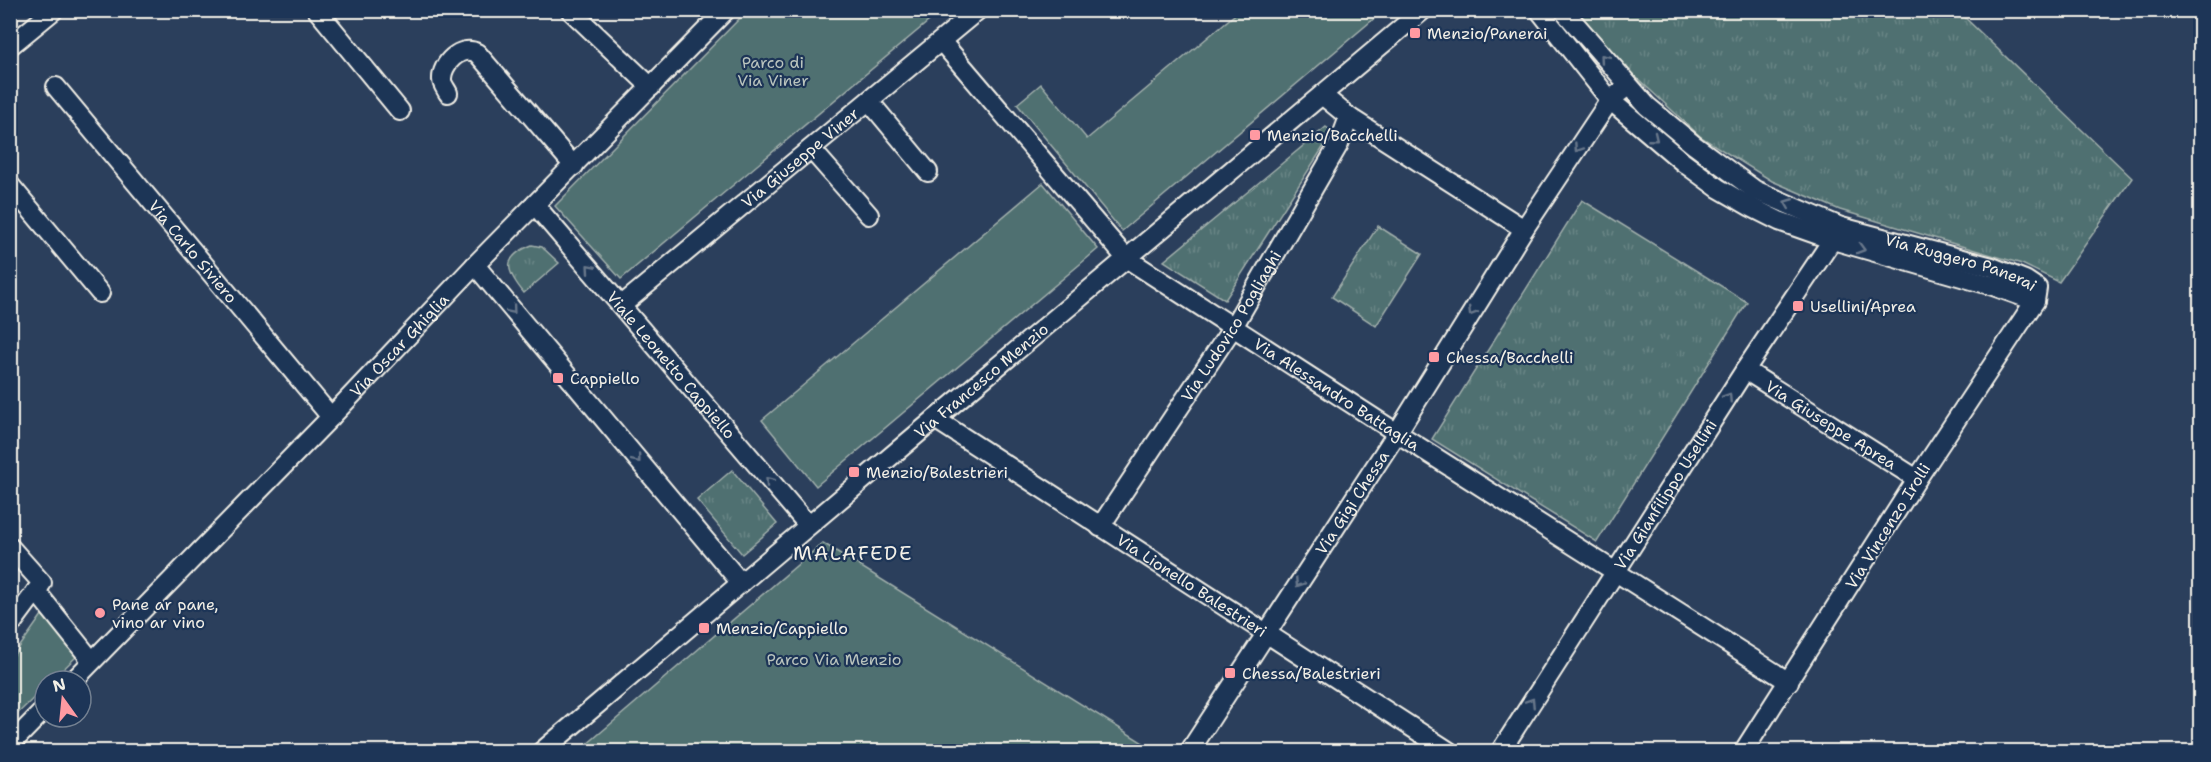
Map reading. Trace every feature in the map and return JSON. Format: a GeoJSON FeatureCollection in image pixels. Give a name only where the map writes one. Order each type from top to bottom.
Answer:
{"type":"FeatureCollection","features":[{"type":"Feature","properties":{"kind":"street"},"geometry":{"type":"LineString","coordinates":[[10,46],[54,10]]}},
{"type":"Feature","properties":{"kind":"street"},"geometry":{"type":"LineString","coordinates":[[317,10],[400,111]]}},
{"type":"Feature","properties":{"kind":"street"},"geometry":{"type":"LineString","coordinates":[[570,10],[651,87]]}},
{"type":"Feature","properties":{"kind":"street","name":"Via Oscar Ghiglia"},"geometry":{"type":"LineString","coordinates":[[84,669],[331,417],[475,265],[726,10]]}},
{"type":"Feature","properties":{"kind":"street","name":"Via Giuseppe Viner"},"geometry":{"type":"LineString","coordinates":[[622,305],[978,10]]}},
{"type":"Feature","properties":{"kind":"street","name":"Via Francesco Menzio"},"geometry":{"type":"LineString","coordinates":[[541,752],[808,525],[1423,10]]}},
{"type":"Feature","properties":{"kind":"street","name":"Via Ruggero Panerai"},"geometry":{"type":"LineString","coordinates":[[1539,10],[1610,100],[1684,163],[1718,188],[1779,221],[1992,267],[2025,280],[2037,288],[2035,301]]}},
{"type":"Feature","properties":{"kind":"street","name":"Via Ruggero Panerai"},"geometry":{"type":"LineString","coordinates":[[1563,10],[1647,106],[1694,145],[1755,190],[1837,233]]}},
{"type":"Feature","properties":{"kind":"street","name":"Via Alessandro Battaglia"},"geometry":{"type":"LineString","coordinates":[[941,41],[1126,258],[1396,434],[1789,682]]}},
{"type":"Feature","properties":{"kind":"street"},"geometry":{"type":"LineString","coordinates":[[448,93],[442,82],[443,71],[462,50],[470,49],[477,53],[574,166]]}},
{"type":"Feature","properties":{"kind":"street"},"geometry":{"type":"LineString","coordinates":[[1610,100],[1628,86]]}},
{"type":"Feature","properties":{"kind":"street","name":"Via Carlo Siviero"},"geometry":{"type":"LineString","coordinates":[[56,87],[331,417]]}},
{"type":"Feature","properties":{"kind":"street"},"geometry":{"type":"LineString","coordinates":[[1322,95],[1349,117],[1524,228]]}},
{"type":"Feature","properties":{"kind":"street","name":"Via Gigi Chessa"},"geometry":{"type":"LineString","coordinates":[[1188,752],[1396,434],[1524,228],[1610,100]]}},
{"type":"Feature","properties":{"kind":"street"},"geometry":{"type":"LineString","coordinates":[[869,101],[928,172]]}},
{"type":"Feature","properties":{"kind":"street","name":"Via Ludovico Pogliaghi"},"geometry":{"type":"LineString","coordinates":[[1100,526],[1233,327],[1339,144],[1349,117]]}},
{"type":"Feature","properties":{"kind":"street"},"geometry":{"type":"LineString","coordinates":[[811,149],[869,215]]}},
{"type":"Feature","properties":{"kind":"street"},"geometry":{"type":"LineString","coordinates":[[10,185],[100,293]]}},
{"type":"Feature","properties":{"kind":"street","name":"Viale Leonetto Cappiello"},"geometry":{"type":"LineString","coordinates":[[536,205],[808,525]]}},
{"type":"Feature","properties":{"kind":"street","name":"Via Gianfilippo Usellini"},"geometry":{"type":"LineString","coordinates":[[1500,752],[1745,370],[1837,233]]}},
{"type":"Feature","properties":{"kind":"street"},"geometry":{"type":"LineString","coordinates":[[475,265],[741,583]]}},
{"type":"Feature","properties":{"kind":"street","name":"Via Vincenzo Irolli"},"geometry":{"type":"LineString","coordinates":[[1743,752],[1917,479],[2035,301]]}},
{"type":"Feature","properties":{"kind":"street","name":"Via Giuseppe Aprea"},"geometry":{"type":"LineString","coordinates":[[1745,370],[1917,479]]}},
{"type":"Feature","properties":{"kind":"street","name":"Via Lionello Balestrieri"},"geometry":{"type":"LineString","coordinates":[[935,419],[1450,752]]}},
{"type":"Feature","properties":{"kind":"street"},"geometry":{"type":"LineString","coordinates":[[10,547],[42,583],[10,626]]}},
{"type":"Feature","properties":{"kind":"street"},"geometry":{"type":"LineString","coordinates":[[36,591],[92,661]]}},
{"type":"Feature","properties":{"kind":"street"},"geometry":{"type":"LineString","coordinates":[[10,745],[33,721]]}},
{"type":"Feature","properties":{"kind":"green space","name":"Parco di Via Viner"},"geometry":{"type":"Polygon","coordinates":[[[747,11],[941,11],[621,279],[555,206],[747,11]]]}},
{"type":"Feature","properties":{"kind":"green space"},"geometry":{"type":"Polygon","coordinates":[[[1239,11],[1383,11],[1122,231],[1017,104],[1041,84],[1087,139],[1239,11]]]}},
{"type":"Feature","properties":{"kind":"green space"},"geometry":{"type":"Polygon","coordinates":[[[1576,11],[1958,11],[2132,178],[2059,282],[2022,264],[1840,210],[1772,181],[1701,137],[1611,54],[1576,11]]]}},
{"type":"Feature","properties":{"kind":"green space"},"geometry":{"type":"Polygon","coordinates":[[[1326,127],[1333,132],[1225,300],[1164,261],[1326,127]]]}},
{"type":"Feature","properties":{"kind":"green space"},"geometry":{"type":"Polygon","coordinates":[[[1043,183],[1098,249],[816,486],[762,420],[1043,183]]]}},
{"type":"Feature","properties":{"kind":"green space"},"geometry":{"type":"Polygon","coordinates":[[[1582,200],[1747,302],[1597,542],[1432,439],[1582,200]]]}},
{"type":"Feature","properties":{"kind":"green space"},"geometry":{"type":"Polygon","coordinates":[[[1378,226],[1422,254],[1376,326],[1332,297],[1378,226]]]}},
{"type":"Feature","properties":{"kind":"green space"},"geometry":{"type":"Polygon","coordinates":[[[532,245],[542,247],[559,263],[524,293],[510,271],[511,259],[515,254],[532,245]]]}},
{"type":"Feature","properties":{"kind":"green space"},"geometry":{"type":"Polygon","coordinates":[[[732,470],[777,524],[742,554],[697,500],[732,470]]]}},
{"type":"Feature","properties":{"kind":"green space","name":"Parco Via Menzio"},"geometry":{"type":"Polygon","coordinates":[[[823,543],[1156,751],[579,751],[823,543]]]}},
{"type":"Feature","properties":{"kind":"green space"},"geometry":{"type":"Polygon","coordinates":[[[42,615],[78,655],[63,669],[33,669],[33,699],[11,720],[11,659],[42,615]]]}},
{"type":"Feature","properties":{"kind":"place","name":"Menzio/Panerai"},"geometry":{"type":"Point","coordinates":[1415,33]}},
{"type":"Feature","properties":{"kind":"place","name":"Menzio/Bacchelli"},"geometry":{"type":"Point","coordinates":[1255,135]}},
{"type":"Feature","properties":{"kind":"place","name":"Usellini/Aprea"},"geometry":{"type":"Point","coordinates":[1798,306]}},
{"type":"Feature","properties":{"kind":"place","name":"Chessa/Bacchelli"},"geometry":{"type":"Point","coordinates":[1434,357]}},
{"type":"Feature","properties":{"kind":"place","name":"Cappiello"},"geometry":{"type":"Point","coordinates":[558,378]}},
{"type":"Feature","properties":{"kind":"place","name":"Menzio/Balestrieri"},"geometry":{"type":"Point","coordinates":[854,472]}},
{"type":"Feature","properties":{"kind":"place","name":"Pane ar pane, vino ar vino"},"geometry":{"type":"Point","coordinates":[100,613]}},
{"type":"Feature","properties":{"kind":"place","name":"Menzio/Cappiello"},"geometry":{"type":"Point","coordinates":[704,628]}},
{"type":"Feature","properties":{"kind":"place","name":"Chessa/Balestrieri"},"geometry":{"type":"Point","coordinates":[1230,673]}},
{"type":"Feature","properties":{"kind":"district","name":"MALAFEDE"},"geometry":{"type":"Point","coordinates":[853,553]}}]}
